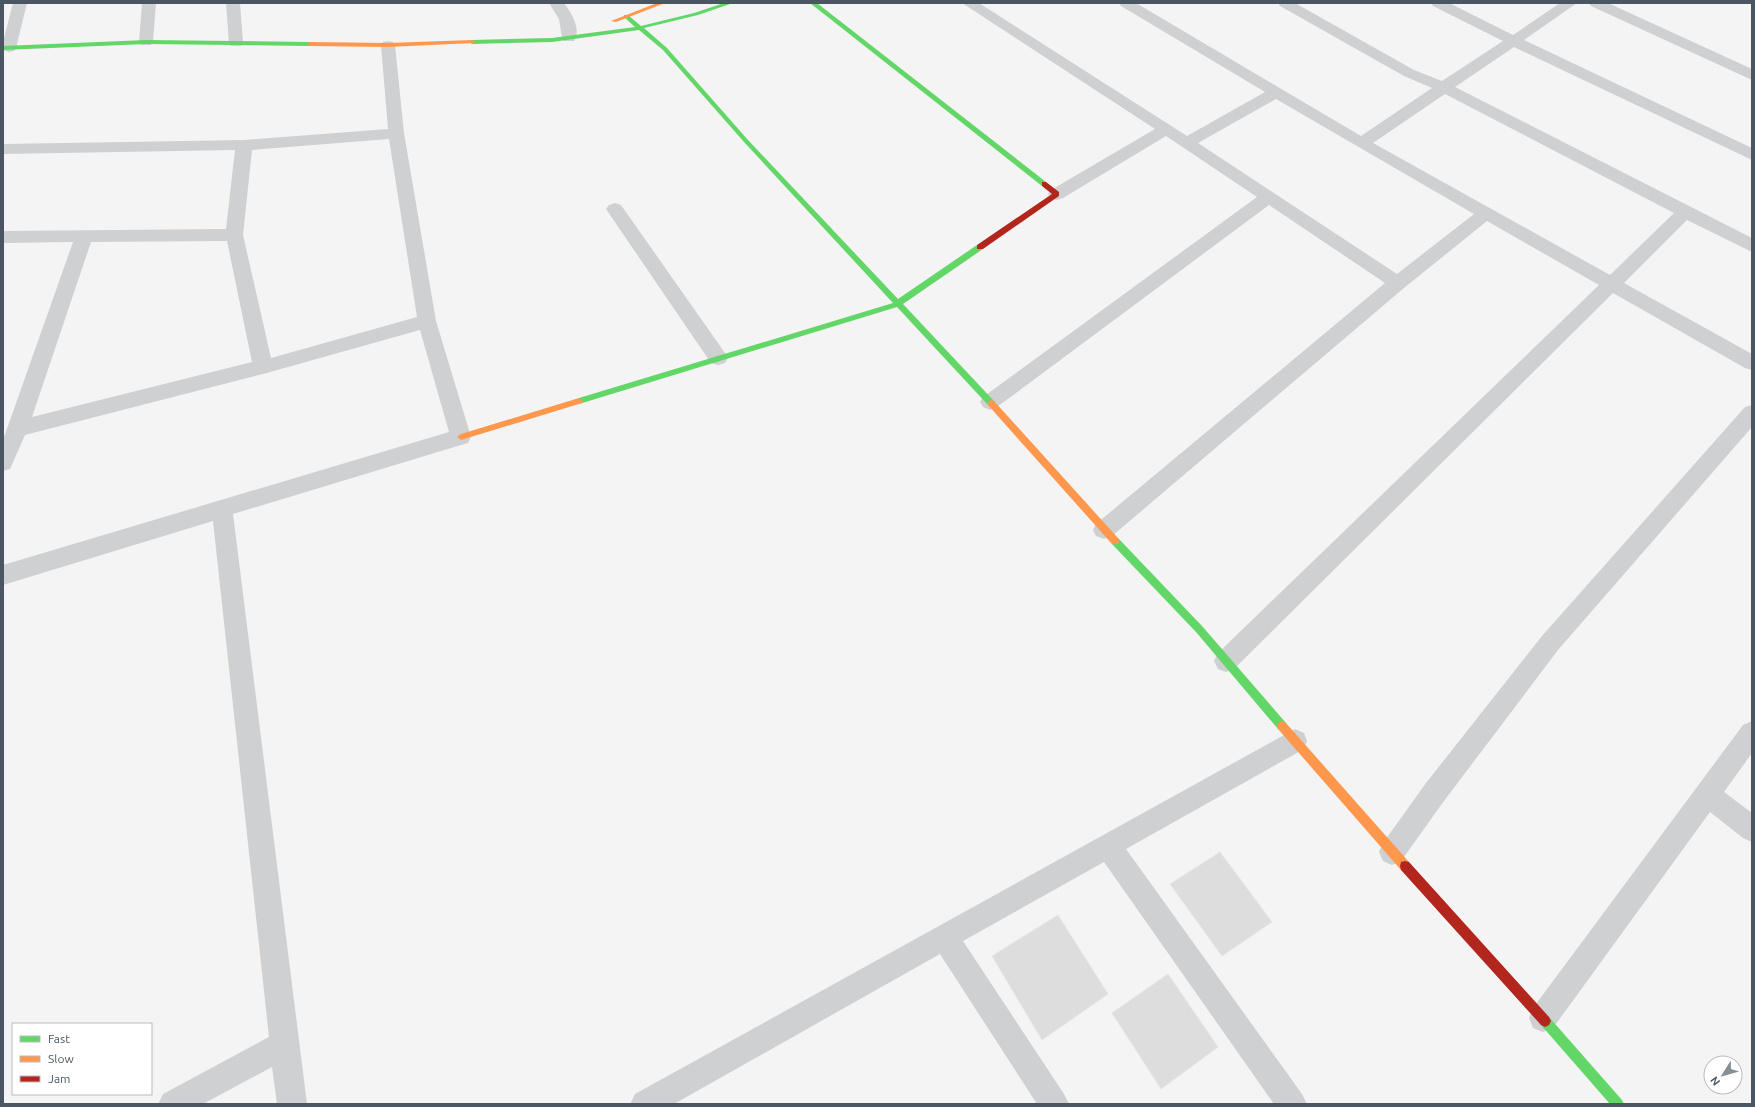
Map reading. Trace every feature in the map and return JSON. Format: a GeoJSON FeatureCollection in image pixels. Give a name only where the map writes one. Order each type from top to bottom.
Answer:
{"type":"FeatureCollection","features":[{"type":"Feature","properties":{"kind":"street"},"geometry":{"type":"LineString","coordinates":[[20,3],[6,48],[146,42],[388,45],[574,38],[638,28],[696,14],[730,3]]}},
{"type":"Feature","properties":{"kind":"street"},"geometry":{"type":"LineString","coordinates":[[146,42],[149,3]]}},
{"type":"Feature","properties":{"kind":"street"},"geometry":{"type":"LineString","coordinates":[[233,3],[236,42]]}},
{"type":"Feature","properties":{"kind":"street"},"geometry":{"type":"LineString","coordinates":[[556,3],[561,8],[570,25],[574,38]]}},
{"type":"Feature","properties":{"kind":"street"},"geometry":{"type":"LineString","coordinates":[[574,38],[626,16],[662,3]]}},
{"type":"Feature","properties":{"kind":"street"},"geometry":{"type":"LineString","coordinates":[[813,3],[1057,194]]}},
{"type":"Feature","properties":{"kind":"street"},"geometry":{"type":"LineString","coordinates":[[969,3],[1166,129],[1398,283]]}},
{"type":"Feature","properties":{"kind":"street"},"geometry":{"type":"LineString","coordinates":[[1126,3],[1361,143],[1752,363]]}},
{"type":"Feature","properties":{"kind":"street"},"geometry":{"type":"LineString","coordinates":[[1285,3],[1409,73],[1445,88],[1752,246]]}},
{"type":"Feature","properties":{"kind":"street"},"geometry":{"type":"LineString","coordinates":[[1438,3],[1752,155]]}},
{"type":"Feature","properties":{"kind":"street"},"geometry":{"type":"LineString","coordinates":[[1361,143],[1570,3]]}},
{"type":"Feature","properties":{"kind":"street"},"geometry":{"type":"LineString","coordinates":[[1596,3],[1752,75]]}},
{"type":"Feature","properties":{"kind":"street"},"geometry":{"type":"LineString","coordinates":[[626,16],[638,28],[665,49],[746,141],[990,402],[1104,530],[1199,629],[1392,852],[1543,1018],[1618,1104]]}},
{"type":"Feature","properties":{"kind":"street"},"geometry":{"type":"LineString","coordinates":[[388,45],[396,134],[427,321],[461,437]]}},
{"type":"Feature","properties":{"kind":"street"},"geometry":{"type":"LineString","coordinates":[[1186,143],[1275,93]]}},
{"type":"Feature","properties":{"kind":"street"},"geometry":{"type":"LineString","coordinates":[[3,575],[897,304],[1057,194],[1166,129]]}},
{"type":"Feature","properties":{"kind":"street"},"geometry":{"type":"LineString","coordinates":[[3,149],[244,145],[396,134]]}},
{"type":"Feature","properties":{"kind":"street"},"geometry":{"type":"LineString","coordinates":[[244,145],[234,235],[262,367]]}},
{"type":"Feature","properties":{"kind":"street"},"geometry":{"type":"LineString","coordinates":[[990,402],[1269,197]]}},
{"type":"Feature","properties":{"kind":"street"},"geometry":{"type":"LineString","coordinates":[[615,209],[718,358]]}},
{"type":"Feature","properties":{"kind":"street"},"geometry":{"type":"LineString","coordinates":[[1226,661],[1685,212]]}},
{"type":"Feature","properties":{"kind":"street"},"geometry":{"type":"LineString","coordinates":[[1104,530],[1398,283],[1485,214]]}},
{"type":"Feature","properties":{"kind":"street"},"geometry":{"type":"LineString","coordinates":[[3,237],[234,235]]}},
{"type":"Feature","properties":{"kind":"street"},"geometry":{"type":"LineString","coordinates":[[3,463],[18,429],[84,236]]}},
{"type":"Feature","properties":{"kind":"street"},"geometry":{"type":"LineString","coordinates":[[18,429],[262,367],[427,321]]}},
{"type":"Feature","properties":{"kind":"street"},"geometry":{"type":"LineString","coordinates":[[1392,852],[1435,792],[1550,643],[1752,413]]}},
{"type":"Feature","properties":{"kind":"street"},"geometry":{"type":"LineString","coordinates":[[222,508],[292,1104]]}},
{"type":"Feature","properties":{"kind":"street"},"geometry":{"type":"LineString","coordinates":[[1543,1018],[1752,733]]}},
{"type":"Feature","properties":{"kind":"street"},"geometry":{"type":"LineString","coordinates":[[645,1104],[945,938],[1295,741]]}},
{"type":"Feature","properties":{"kind":"street"},"geometry":{"type":"LineString","coordinates":[[1707,794],[1752,829]]}},
{"type":"Feature","properties":{"kind":"street"},"geometry":{"type":"LineString","coordinates":[[1108,846],[1292,1104]]}},
{"type":"Feature","properties":{"kind":"street"},"geometry":{"type":"LineString","coordinates":[[945,938],[1054,1104]]}},
{"type":"Feature","properties":{"kind":"street"},"geometry":{"type":"LineString","coordinates":[[173,1104],[284,1045]]}},
{"type":"Feature","properties":{"kind":"building"},"geometry":{"type":"Polygon","coordinates":[[[1220,852],[1272,922],[1222,956],[1170,884],[1220,852]]]}},
{"type":"Feature","properties":{"kind":"building"},"geometry":{"type":"Polygon","coordinates":[[[1058,915],[1108,994],[1042,1040],[992,956],[1058,915]]]}},
{"type":"Feature","properties":{"kind":"building"},"geometry":{"type":"Polygon","coordinates":[[[1168,974],[1218,1047],[1161,1089],[1112,1013],[1168,974]]]}},
{"type":"Feature","properties":{"kind":"traffic: fast"},"geometry":{"type":"LineString","coordinates":[[472,42],[552,40],[638,28],[696,14],[730,3]]}},
{"type":"Feature","properties":{"kind":"traffic: fast"},"geometry":{"type":"LineString","coordinates":[[813,3],[1044,184]]}},
{"type":"Feature","properties":{"kind":"traffic: fast"},"geometry":{"type":"LineString","coordinates":[[626,16],[665,49],[746,141],[991,403]]}},
{"type":"Feature","properties":{"kind":"traffic: fast"},"geometry":{"type":"LineString","coordinates":[[3,48],[146,42],[310,44]]}},
{"type":"Feature","properties":{"kind":"traffic: fast"},"geometry":{"type":"LineString","coordinates":[[579,401],[897,304],[980,247]]}},
{"type":"Feature","properties":{"kind":"traffic: fast"},"geometry":{"type":"LineString","coordinates":[[1115,541],[1199,629],[1282,726]]}},
{"type":"Feature","properties":{"kind":"traffic: fast"},"geometry":{"type":"LineString","coordinates":[[1545,1021],[1618,1104]]}},
{"type":"Feature","properties":{"kind":"traffic: slow"},"geometry":{"type":"LineString","coordinates":[[614,21],[662,3]]}},
{"type":"Feature","properties":{"kind":"traffic: slow"},"geometry":{"type":"LineString","coordinates":[[310,44],[388,45],[472,42]]}},
{"type":"Feature","properties":{"kind":"traffic: slow"},"geometry":{"type":"LineString","coordinates":[[461,437],[579,401]]}},
{"type":"Feature","properties":{"kind":"traffic: slow"},"geometry":{"type":"LineString","coordinates":[[991,403],[1115,541]]}},
{"type":"Feature","properties":{"kind":"traffic: slow"},"geometry":{"type":"LineString","coordinates":[[1282,726],[1405,866]]}},
{"type":"Feature","properties":{"kind":"traffic: jam"},"geometry":{"type":"LineString","coordinates":[[980,247],[1057,194],[1044,184]]}},
{"type":"Feature","properties":{"kind":"traffic: jam"},"geometry":{"type":"LineString","coordinates":[[1405,866],[1545,1021]]}}]}
